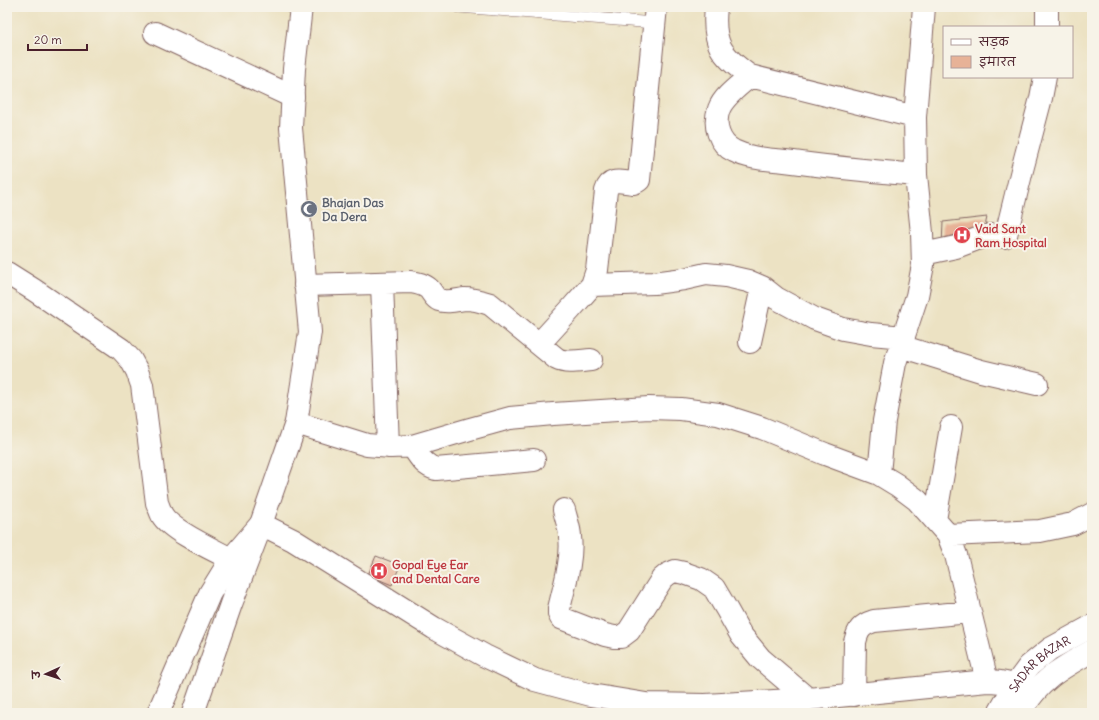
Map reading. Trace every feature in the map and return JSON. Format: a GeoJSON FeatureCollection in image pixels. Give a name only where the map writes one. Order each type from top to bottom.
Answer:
{"type":"FeatureCollection","features":[{"type":"Feature","properties":{"kind":"street"},"geometry":{"type":"LineString","coordinates":[[193,713],[296,422],[310,332],[291,128],[294,68],[301,7]]}},
{"type":"Feature","properties":{"kind":"street"},"geometry":{"type":"LineString","coordinates":[[716,7],[715,27],[718,42],[726,56],[737,67],[750,76],[915,117]]}},
{"type":"Feature","properties":{"kind":"street"},"geometry":{"type":"LineString","coordinates":[[879,474],[884,421],[895,363],[917,296],[923,265],[916,175],[915,117],[924,7]]}},
{"type":"Feature","properties":{"kind":"street"},"geometry":{"type":"LineString","coordinates":[[1047,7],[1047,26]]}},
{"type":"Feature","properties":{"kind":"street"},"geometry":{"type":"LineString","coordinates":[[539,344],[592,285],[597,270],[607,186],[614,181],[634,183],[638,180],[655,15]]}},
{"type":"Feature","properties":{"kind":"street"},"geometry":{"type":"LineString","coordinates":[[155,33],[293,97]]}},
{"type":"Feature","properties":{"kind":"street"},"geometry":{"type":"LineString","coordinates":[[750,76],[725,99],[719,109],[717,132],[723,143],[733,151],[750,157],[818,166],[916,175]]}},
{"type":"Feature","properties":{"kind":"street"},"geometry":{"type":"LineString","coordinates":[[923,254],[956,247],[985,236],[991,235],[1004,237],[1006,235],[1041,98],[1044,78]]}},
{"type":"Feature","properties":{"kind":"street"},"geometry":{"type":"LineString","coordinates":[[7,273],[121,349],[131,360],[142,384],[157,503],[162,515],[170,525],[182,533],[231,559]]}},
{"type":"Feature","properties":{"kind":"street"},"geometry":{"type":"LineString","coordinates":[[592,285],[654,283],[706,274],[726,276],[748,281],[762,287],[776,298],[815,319],[843,329],[902,342],[981,371],[1037,384]]}},
{"type":"Feature","properties":{"kind":"street"},"geometry":{"type":"LineString","coordinates":[[306,286],[411,282],[420,284],[428,288],[438,300],[445,301],[467,299],[478,300],[490,304],[557,359],[568,362],[591,360]]}},
{"type":"Feature","properties":{"kind":"street"},"geometry":{"type":"LineString","coordinates":[[382,283],[388,447]]}},
{"type":"Feature","properties":{"kind":"street"},"geometry":{"type":"LineString","coordinates":[[750,342],[762,287]]}},
{"type":"Feature","properties":{"kind":"street"},"geometry":{"type":"LineString","coordinates":[[296,422],[367,445],[388,447],[412,446],[510,418],[648,408],[681,409],[718,414],[762,428],[879,474],[917,500],[941,528],[956,555],[987,681]]}},
{"type":"Feature","properties":{"kind":"street"},"geometry":{"type":"LineString","coordinates":[[941,528],[951,427]]}},
{"type":"Feature","properties":{"kind":"street"},"geometry":{"type":"LineString","coordinates":[[412,446],[422,462],[428,467],[436,469],[534,460]]}},
{"type":"Feature","properties":{"kind":"street"},"geometry":{"type":"LineString","coordinates":[[564,510],[571,546],[570,558],[559,609],[561,618],[605,635],[621,637],[629,631],[662,579],[675,571],[684,572],[701,579],[714,588],[741,635],[760,658],[808,699]]}},
{"type":"Feature","properties":{"kind":"street"},"geometry":{"type":"LineString","coordinates":[[941,528],[1040,531],[1073,524],[1092,514]]}},
{"type":"Feature","properties":{"kind":"street"},"geometry":{"type":"LineString","coordinates":[[158,713],[210,593],[231,559],[261,524]]}},
{"type":"Feature","properties":{"kind":"street"},"geometry":{"type":"LineString","coordinates":[[261,524],[293,540],[434,628],[485,656],[535,680],[590,695],[646,704],[705,705],[808,699],[987,681],[999,681],[1024,690]]}},
{"type":"Feature","properties":{"kind":"street"},"geometry":{"type":"LineString","coordinates":[[854,694],[855,642],[860,629],[867,623],[874,621],[970,612]]}},
{"type":"Feature","properties":{"kind":"street","name":"SADAR BAZAR"},"geometry":{"type":"LineString","coordinates":[[1020,713],[1024,706],[1024,690],[1029,666],[1050,649],[1092,626]]}},
{"type":"Feature","properties":{"kind":"street","name":"SADAR BAZAR"},"geometry":{"type":"LineString","coordinates":[[999,713],[1024,690],[1044,682],[1062,668],[1092,651]]}},
{"type":"Feature","properties":{"kind":"lane"},"geometry":{"type":"LineString","coordinates":[[459,7],[655,15]]}},
{"type":"Feature","properties":{"kind":"building"},"geometry":{"type":"Polygon","coordinates":[[[987,217],[982,241],[942,246],[943,222],[987,217]]]}},
{"type":"Feature","properties":{"kind":"building"},"geometry":{"type":"Polygon","coordinates":[[[376,556],[400,565],[392,585],[368,575],[376,556]]]}},
{"type":"Feature","properties":{"kind":"place","name":"Bhajan Das Da Dera"},"geometry":{"type":"Point","coordinates":[309,209]}},
{"type":"Feature","properties":{"kind":"place","name":"Vaid Sant Ram Hospital"},"geometry":{"type":"Point","coordinates":[962,235]}},
{"type":"Feature","properties":{"kind":"place","name":"Gopal Eye Ear and Dental Care"},"geometry":{"type":"Point","coordinates":[379,571]}}]}
